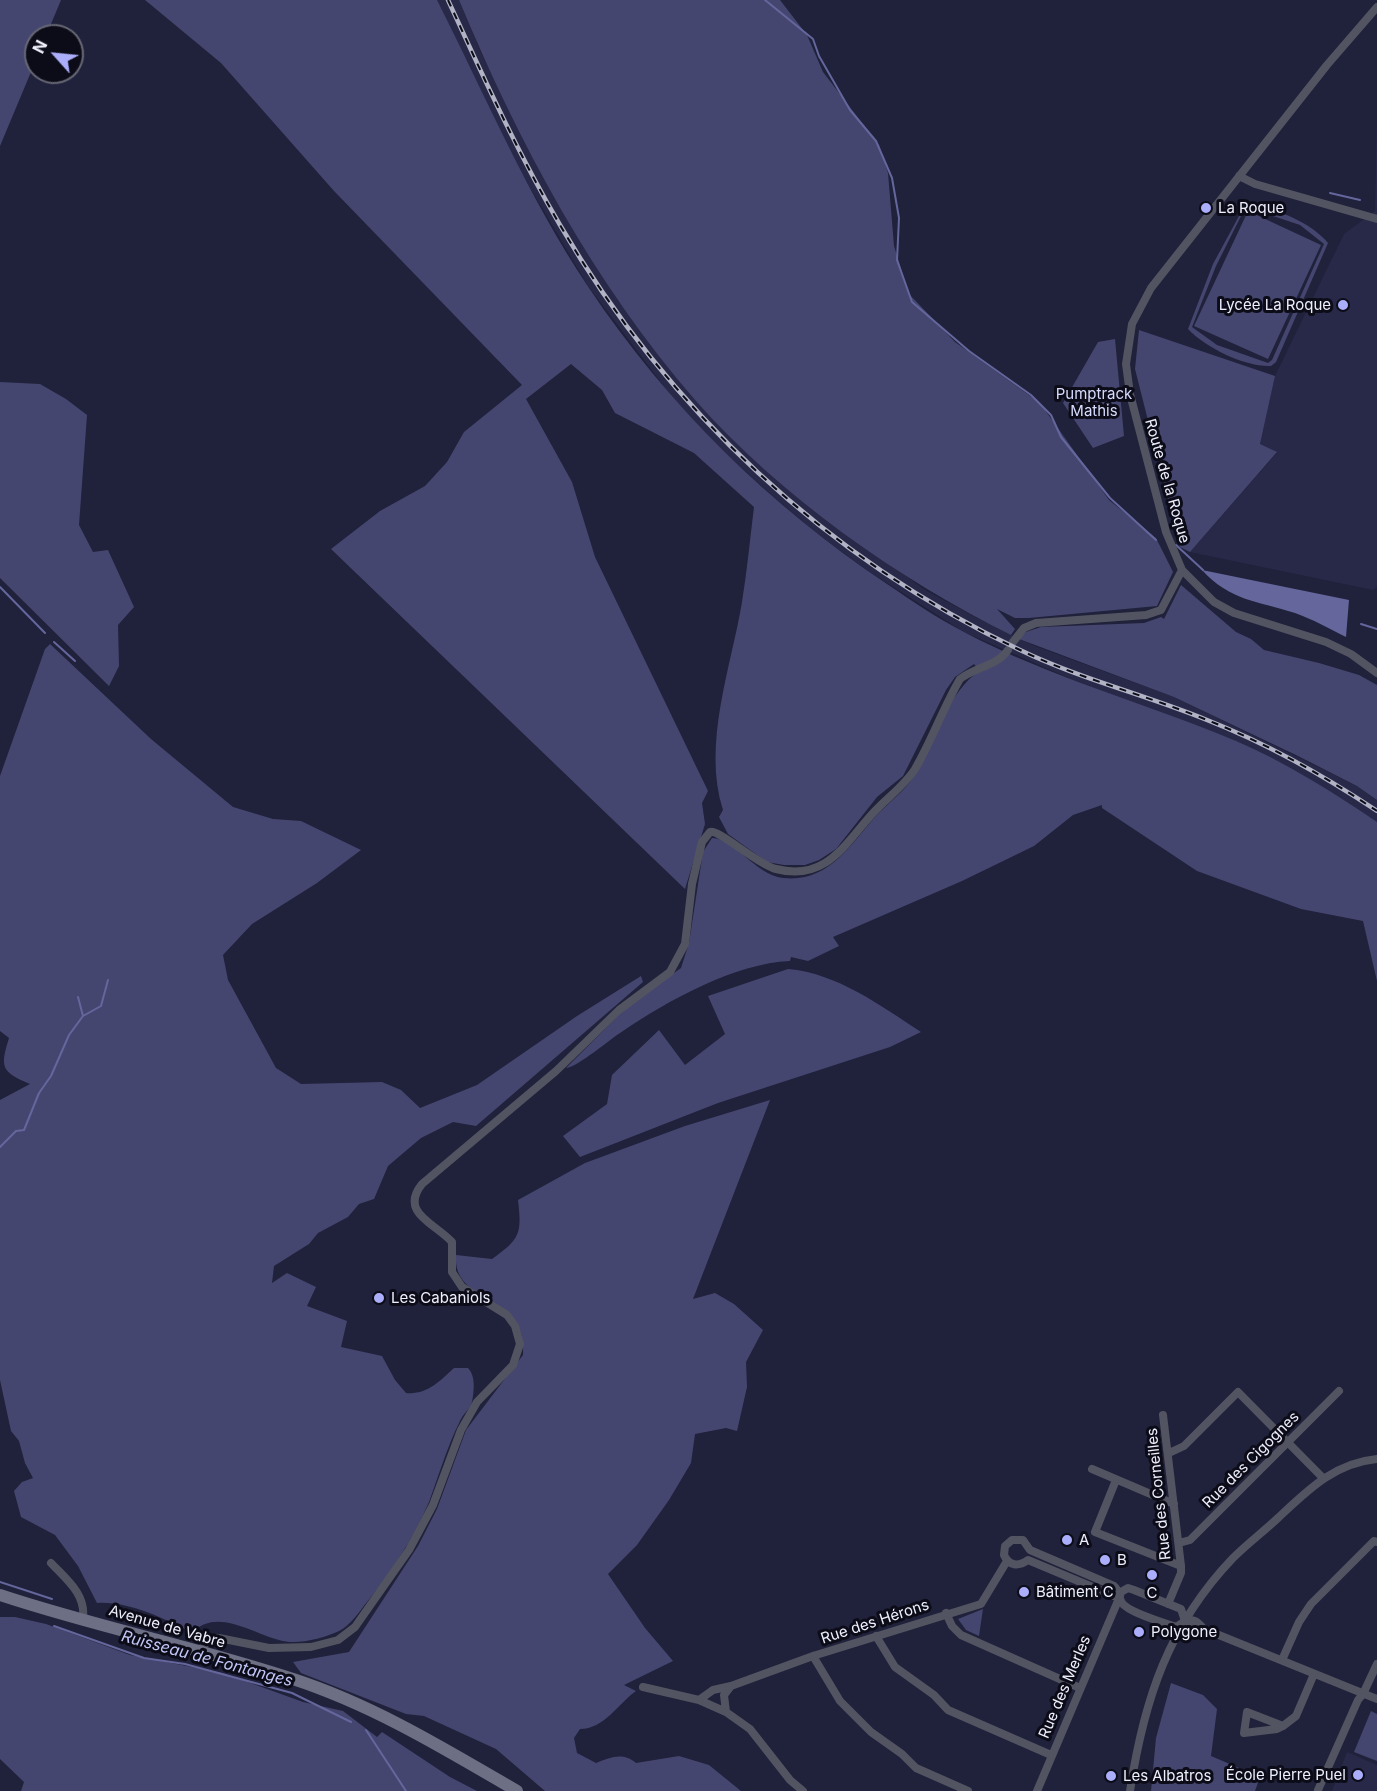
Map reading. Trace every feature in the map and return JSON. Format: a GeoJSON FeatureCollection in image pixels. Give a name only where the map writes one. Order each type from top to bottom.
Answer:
{"type":"FeatureCollection","features":[{"type":"Feature","properties":{"kind":"main road","name":"Avenue de Vabre"},"geometry":{"type":"LineString","coordinates":[[0,1595],[293,1679],[348,1700],[412,1731],[517,1791]]}},
{"type":"Feature","properties":{"kind":"street","name":"Route de la Roque"},"geometry":{"type":"LineString","coordinates":[[1377,7],[1327,65],[1151,288],[1132,324],[1126,364],[1130,394],[1166,532],[1182,570],[1214,602],[1234,613],[1326,642],[1351,654],[1377,673]]}},
{"type":"Feature","properties":{"kind":"street"},"geometry":{"type":"LineString","coordinates":[[1239,176],[1255,184],[1377,218]]}},
{"type":"Feature","properties":{"kind":"street"},"geometry":{"type":"LineString","coordinates":[[199,1652],[208,1640],[219,1638],[268,1648],[311,1647],[338,1640],[355,1627],[409,1550],[433,1506],[461,1430],[477,1402],[515,1360],[520,1344],[515,1326],[507,1315],[462,1287],[452,1272],[452,1242],[421,1217],[413,1203],[414,1194],[422,1184],[556,1071],[619,1010],[670,972],[685,944],[692,884],[702,842],[710,832],[721,833],[739,849],[769,868],[787,872],[806,871],[824,864],[841,852],[872,814],[914,771],[960,679],[971,671],[1002,659],[1024,628],[1036,623],[1146,615],[1161,610],[1182,570]]}},
{"type":"Feature","properties":{"kind":"street","name":"Rue des Cigognes"},"geometry":{"type":"LineString","coordinates":[[1179,1543],[1190,1540],[1339,1391]]}},
{"type":"Feature","properties":{"kind":"street"},"geometry":{"type":"LineString","coordinates":[[1169,1453],[1184,1446],[1238,1392],[1323,1478]]}},
{"type":"Feature","properties":{"kind":"street","name":"Rue des Corneilles"},"geometry":{"type":"LineString","coordinates":[[1163,1415],[1181,1573],[1168,1604]]}},
{"type":"Feature","properties":{"kind":"street"},"geometry":{"type":"LineString","coordinates":[[1130,1791],[1155,1681],[1185,1620],[1235,1556],[1323,1478],[1345,1467],[1377,1459]]}},
{"type":"Feature","properties":{"kind":"street"},"geometry":{"type":"LineString","coordinates":[[1092,1469],[1174,1504]]}},
{"type":"Feature","properties":{"kind":"street"},"geometry":{"type":"LineString","coordinates":[[1116,1480],[1095,1532],[1180,1566]]}},
{"type":"Feature","properties":{"kind":"street","name":"Rue des Hérons"},"geometry":{"type":"LineString","coordinates":[[699,1700],[713,1690],[731,1686],[813,1656],[946,1613],[981,1604],[1007,1561],[1003,1550],[1008,1542],[1015,1539],[1023,1540],[1030,1550],[1113,1586],[1120,1595]]}},
{"type":"Feature","properties":{"kind":"street"},"geometry":{"type":"LineString","coordinates":[[1282,1660],[1299,1622],[1311,1604],[1374,1541],[1377,1542]]}},
{"type":"Feature","properties":{"kind":"street"},"geometry":{"type":"LineString","coordinates":[[1007,1561],[1018,1565],[1028,1560],[1110,1594],[1120,1595],[1128,1588],[1181,1609],[1185,1620]]}},
{"type":"Feature","properties":{"kind":"street"},"geometry":{"type":"LineString","coordinates":[[51,1563],[76,1589],[84,1606],[83,1619]]}},
{"type":"Feature","properties":{"kind":"street"},"geometry":{"type":"LineString","coordinates":[[1120,1595],[1124,1605],[1147,1616],[1176,1627],[1185,1620],[1197,1622],[1204,1629],[1377,1699]]}},
{"type":"Feature","properties":{"kind":"street","name":"Rue des Merles"},"geometry":{"type":"LineString","coordinates":[[1037,1791],[1120,1595]]}},
{"type":"Feature","properties":{"kind":"street"},"geometry":{"type":"LineString","coordinates":[[946,1613],[952,1626],[961,1635],[1080,1688]]}},
{"type":"Feature","properties":{"kind":"street"},"geometry":{"type":"LineString","coordinates":[[876,1636],[895,1667],[934,1695],[948,1710],[1051,1755]]}},
{"type":"Feature","properties":{"kind":"street"},"geometry":{"type":"LineString","coordinates":[[813,1656],[840,1701],[871,1732],[902,1754],[916,1768],[968,1791]]}},
{"type":"Feature","properties":{"kind":"street"},"geometry":{"type":"LineString","coordinates":[[1318,1790],[1358,1700],[1377,1664]]}},
{"type":"Feature","properties":{"kind":"street"},"geometry":{"type":"LineString","coordinates":[[1283,1726],[1296,1716],[1314,1674]]}},
{"type":"Feature","properties":{"kind":"street"},"geometry":{"type":"LineString","coordinates":[[726,1712],[724,1695],[731,1686]]}},
{"type":"Feature","properties":{"kind":"street"},"geometry":{"type":"LineString","coordinates":[[643,1687],[699,1700],[726,1712],[750,1729],[790,1780],[803,1791]]}},
{"type":"Feature","properties":{"kind":"shaded area"},"geometry":{"type":"Polygon","coordinates":[[[437,0],[459,0],[481,53],[550,189],[618,300],[698,402],[795,495],[925,590],[977,618],[1032,645],[1174,697],[1357,786],[1377,800],[1377,822],[1301,775],[1239,743],[1071,679],[964,632],[868,571],[816,533],[766,490],[714,443],[672,397],[588,286],[518,167],[437,0]]]}},
{"type":"Feature","properties":{"kind":"shaded area","name":"Lycée La Roque"},"geometry":{"type":"Polygon","coordinates":[[[1377,116],[1377,587],[1373,590],[1190,552],[1277,453],[1260,444],[1275,376],[1344,234],[1375,211],[1377,116]]]}},
{"type":"Feature","properties":{"kind":"shaded area"},"geometry":{"type":"Polygon","coordinates":[[[1202,570],[1349,600],[1346,637],[1301,615],[1234,594],[1202,570]]]}},
{"type":"Feature","properties":{"kind":"shaded area","name":"École Pierre Puel"},"geometry":{"type":"Polygon","coordinates":[[[1347,1752],[1377,1765],[1377,1791],[1332,1791],[1347,1752]]]}},
{"type":"Feature","properties":{"kind":"green space"},"geometry":{"type":"Polygon","coordinates":[[[0,0],[61,0],[51,24],[24,24],[24,84],[26,84],[0,146],[0,0]]]}},
{"type":"Feature","properties":{"kind":"green space"},"geometry":{"type":"Polygon","coordinates":[[[145,0],[437,0],[546,218],[589,288],[652,373],[723,451],[762,487],[844,553],[915,603],[954,627],[1065,677],[1202,727],[1254,749],[1308,778],[1377,822],[1377,981],[1363,921],[1301,909],[1197,871],[1102,808],[1102,805],[1073,815],[1034,846],[962,881],[833,937],[839,946],[808,961],[791,957],[790,961],[769,963],[747,969],[703,985],[641,1019],[578,1063],[566,1068],[629,1005],[681,968],[689,943],[703,852],[712,838],[729,844],[763,870],[783,878],[799,878],[825,869],[846,851],[874,818],[911,781],[959,690],[980,671],[974,664],[955,677],[946,690],[903,776],[877,797],[836,849],[819,860],[805,865],[767,862],[728,834],[719,817],[723,810],[717,785],[717,733],[720,706],[742,602],[754,507],[694,453],[615,413],[602,390],[571,364],[526,399],[572,482],[595,557],[708,791],[702,803],[705,824],[685,889],[331,549],[380,511],[425,486],[447,462],[464,432],[522,385],[334,191],[221,63],[145,0]]]}},
{"type":"Feature","properties":{"kind":"green space"},"geometry":{"type":"Polygon","coordinates":[[[459,0],[780,0],[807,35],[823,72],[879,145],[888,173],[894,246],[909,294],[955,342],[1040,403],[1109,500],[1156,538],[1173,572],[1157,606],[1029,618],[1015,618],[997,609],[1015,629],[1011,635],[968,613],[884,561],[843,533],[765,470],[696,401],[624,309],[592,260],[533,158],[459,0]]]}},
{"type":"Feature","properties":{"kind":"green space"},"geometry":{"type":"Polygon","coordinates":[[[1245,205],[1267,208],[1290,216],[1312,228],[1328,243],[1276,362],[1271,366],[1250,363],[1226,355],[1205,343],[1188,329],[1213,264],[1245,205]],[[1249,208],[1244,210],[1216,266],[1192,327],[1217,345],[1268,363],[1272,360],[1324,244],[1300,225],[1249,208]]]}},
{"type":"Feature","properties":{"kind":"green space"},"geometry":{"type":"Polygon","coordinates":[[[1248,211],[1321,245],[1268,359],[1194,326],[1248,211]]]}},
{"type":"Feature","properties":{"kind":"green space"},"geometry":{"type":"Polygon","coordinates":[[[1139,330],[1275,376],[1260,444],[1277,452],[1190,552],[1180,547],[1135,369],[1139,330]]]}},
{"type":"Feature","properties":{"kind":"green space","name":"Pumptrack Mathis"},"geometry":{"type":"Polygon","coordinates":[[[1115,339],[1124,436],[1093,448],[1063,403],[1098,342],[1115,339]]]}},
{"type":"Feature","properties":{"kind":"green space"},"geometry":{"type":"Polygon","coordinates":[[[0,382],[40,384],[87,415],[79,525],[93,552],[108,550],[134,607],[118,625],[119,666],[109,686],[0,578],[0,382]]]}},
{"type":"Feature","properties":{"kind":"green space"},"geometry":{"type":"Polygon","coordinates":[[[1181,585],[1236,632],[1251,639],[1264,650],[1359,675],[1377,685],[1377,800],[1357,786],[1298,756],[1174,697],[1019,639],[1026,632],[1041,627],[1144,623],[1161,617],[1164,619],[1181,585]]]}},
{"type":"Feature","properties":{"kind":"green space"},"geometry":{"type":"Polygon","coordinates":[[[50,644],[151,739],[233,807],[273,819],[301,821],[361,850],[317,883],[252,924],[223,955],[228,980],[276,1068],[301,1084],[382,1082],[401,1090],[420,1108],[477,1085],[577,1016],[641,976],[643,982],[476,1126],[453,1122],[421,1138],[388,1166],[374,1199],[359,1204],[348,1217],[318,1233],[309,1244],[274,1266],[272,1283],[287,1273],[316,1287],[307,1306],[347,1321],[341,1347],[382,1356],[395,1380],[406,1393],[427,1389],[454,1368],[468,1368],[473,1379],[471,1405],[455,1431],[429,1502],[409,1541],[385,1579],[354,1618],[343,1628],[322,1637],[302,1642],[290,1642],[240,1626],[214,1622],[203,1625],[192,1633],[158,1616],[133,1608],[97,1603],[78,1566],[55,1535],[21,1517],[14,1491],[22,1482],[33,1478],[25,1463],[19,1441],[11,1431],[0,1380],[0,1100],[30,1084],[13,1076],[5,1067],[4,1056],[9,1038],[0,1031],[0,776],[45,649],[50,644]]]}},
{"type":"Feature","properties":{"kind":"green space"},"geometry":{"type":"Polygon","coordinates":[[[788,969],[824,977],[858,992],[921,1032],[890,1047],[718,1103],[580,1157],[563,1136],[607,1104],[612,1075],[659,1030],[685,1065],[725,1034],[708,996],[788,969]]]}},
{"type":"Feature","properties":{"kind":"green space"},"geometry":{"type":"Polygon","coordinates":[[[770,1100],[693,1299],[715,1293],[734,1304],[763,1330],[746,1362],[747,1387],[737,1431],[726,1428],[695,1434],[691,1463],[669,1500],[637,1545],[608,1574],[645,1628],[673,1661],[624,1685],[636,1691],[604,1720],[589,1728],[580,1729],[574,1738],[577,1753],[596,1763],[617,1757],[636,1763],[679,1756],[709,1765],[741,1791],[545,1791],[496,1749],[424,1716],[406,1714],[301,1673],[293,1662],[349,1652],[418,1546],[437,1509],[466,1430],[523,1355],[522,1335],[514,1320],[466,1283],[458,1271],[456,1255],[492,1259],[514,1241],[517,1235],[520,1221],[518,1200],[585,1163],[685,1126],[770,1100]]]}},
{"type":"Feature","properties":{"kind":"green space"},"geometry":{"type":"Polygon","coordinates":[[[983,1609],[979,1636],[966,1630],[958,1619],[983,1609]]]}},
{"type":"Feature","properties":{"kind":"green space"},"geometry":{"type":"Polygon","coordinates":[[[0,1617],[15,1617],[46,1624],[130,1655],[223,1673],[303,1702],[343,1711],[377,1737],[382,1732],[450,1777],[477,1791],[21,1791],[24,1782],[0,1759],[0,1617]]]}},
{"type":"Feature","properties":{"kind":"green space"},"geometry":{"type":"Polygon","coordinates":[[[1171,1683],[1203,1695],[1217,1709],[1211,1756],[1260,1777],[1255,1791],[1151,1791],[1156,1738],[1171,1683]]]}},
{"type":"Feature","properties":{"kind":"green space"},"geometry":{"type":"Polygon","coordinates":[[[1371,1711],[1377,1714],[1377,1761],[1354,1752],[1371,1711]]]}},
{"type":"Feature","properties":{"kind":"waterway"},"geometry":{"type":"LineString","coordinates":[[765,0],[813,39],[819,56],[850,110],[876,141],[892,178],[899,218],[897,260],[912,302],[969,351],[1031,395],[1051,415],[1061,437],[1110,498],[1156,540]]}},
{"type":"Feature","properties":{"kind":"waterway"},"geometry":{"type":"LineString","coordinates":[[1330,193],[1360,200]]}},
{"type":"Feature","properties":{"kind":"waterway"},"geometry":{"type":"LineString","coordinates":[[1176,545],[1203,570]]}},
{"type":"Feature","properties":{"kind":"waterway"},"geometry":{"type":"LineString","coordinates":[[0,587],[45,633]]}},
{"type":"Feature","properties":{"kind":"waterway"},"geometry":{"type":"LineString","coordinates":[[1361,624],[1377,629]]}},
{"type":"Feature","properties":{"kind":"waterway"},"geometry":{"type":"LineString","coordinates":[[54,642],[75,661]]}},
{"type":"Feature","properties":{"kind":"waterway"},"geometry":{"type":"LineString","coordinates":[[0,1147],[16,1131],[24,1130],[39,1093],[51,1076],[69,1035],[83,1016],[101,1006],[108,980]]}},
{"type":"Feature","properties":{"kind":"waterway"},"geometry":{"type":"LineString","coordinates":[[78,997],[83,1016]]}},
{"type":"Feature","properties":{"kind":"waterway","name":"Ruisseau de Fontanges"},"geometry":{"type":"LineString","coordinates":[[0,1582],[52,1599]]}},
{"type":"Feature","properties":{"kind":"waterway","name":"Ruisseau de Fontanges"},"geometry":{"type":"LineString","coordinates":[[54,1626],[144,1658],[185,1664],[292,1693],[351,1722]]}},
{"type":"Feature","properties":{"kind":"waterway","name":"Ruisseau de Fontanges"},"geometry":{"type":"LineString","coordinates":[[366,1730],[406,1791]]}},
{"type":"Feature","properties":{"kind":"railway"},"geometry":{"type":"LineString","coordinates":[[448,0],[529,170],[603,293],[650,357],[702,417],[758,472],[818,524],[881,571],[949,613],[1043,660],[1184,711],[1252,739],[1316,773],[1377,811]]}},
{"type":"Feature","properties":{"kind":"place","name":"La Roque"},"geometry":{"type":"Point","coordinates":[1206,208]}},
{"type":"Feature","properties":{"kind":"place","name":"Lycée La Roque"},"geometry":{"type":"Point","coordinates":[1343,305]}},
{"type":"Feature","properties":{"kind":"place","name":"Les Cabaniols"},"geometry":{"type":"Point","coordinates":[379,1298]}},
{"type":"Feature","properties":{"kind":"place","name":"A"},"geometry":{"type":"Point","coordinates":[1067,1540]}},
{"type":"Feature","properties":{"kind":"place","name":"B"},"geometry":{"type":"Point","coordinates":[1105,1560]}},
{"type":"Feature","properties":{"kind":"place","name":"C"},"geometry":{"type":"Point","coordinates":[1152,1575]}},
{"type":"Feature","properties":{"kind":"place","name":"Bâtiment C"},"geometry":{"type":"Point","coordinates":[1024,1592]}},
{"type":"Feature","properties":{"kind":"place","name":"Polygone"},"geometry":{"type":"Point","coordinates":[1139,1632]}},
{"type":"Feature","properties":{"kind":"place","name":"École Pierre Puel"},"geometry":{"type":"Point","coordinates":[1358,1775]}},
{"type":"Feature","properties":{"kind":"place","name":"Les Albatros"},"geometry":{"type":"Point","coordinates":[1111,1776]}}]}
